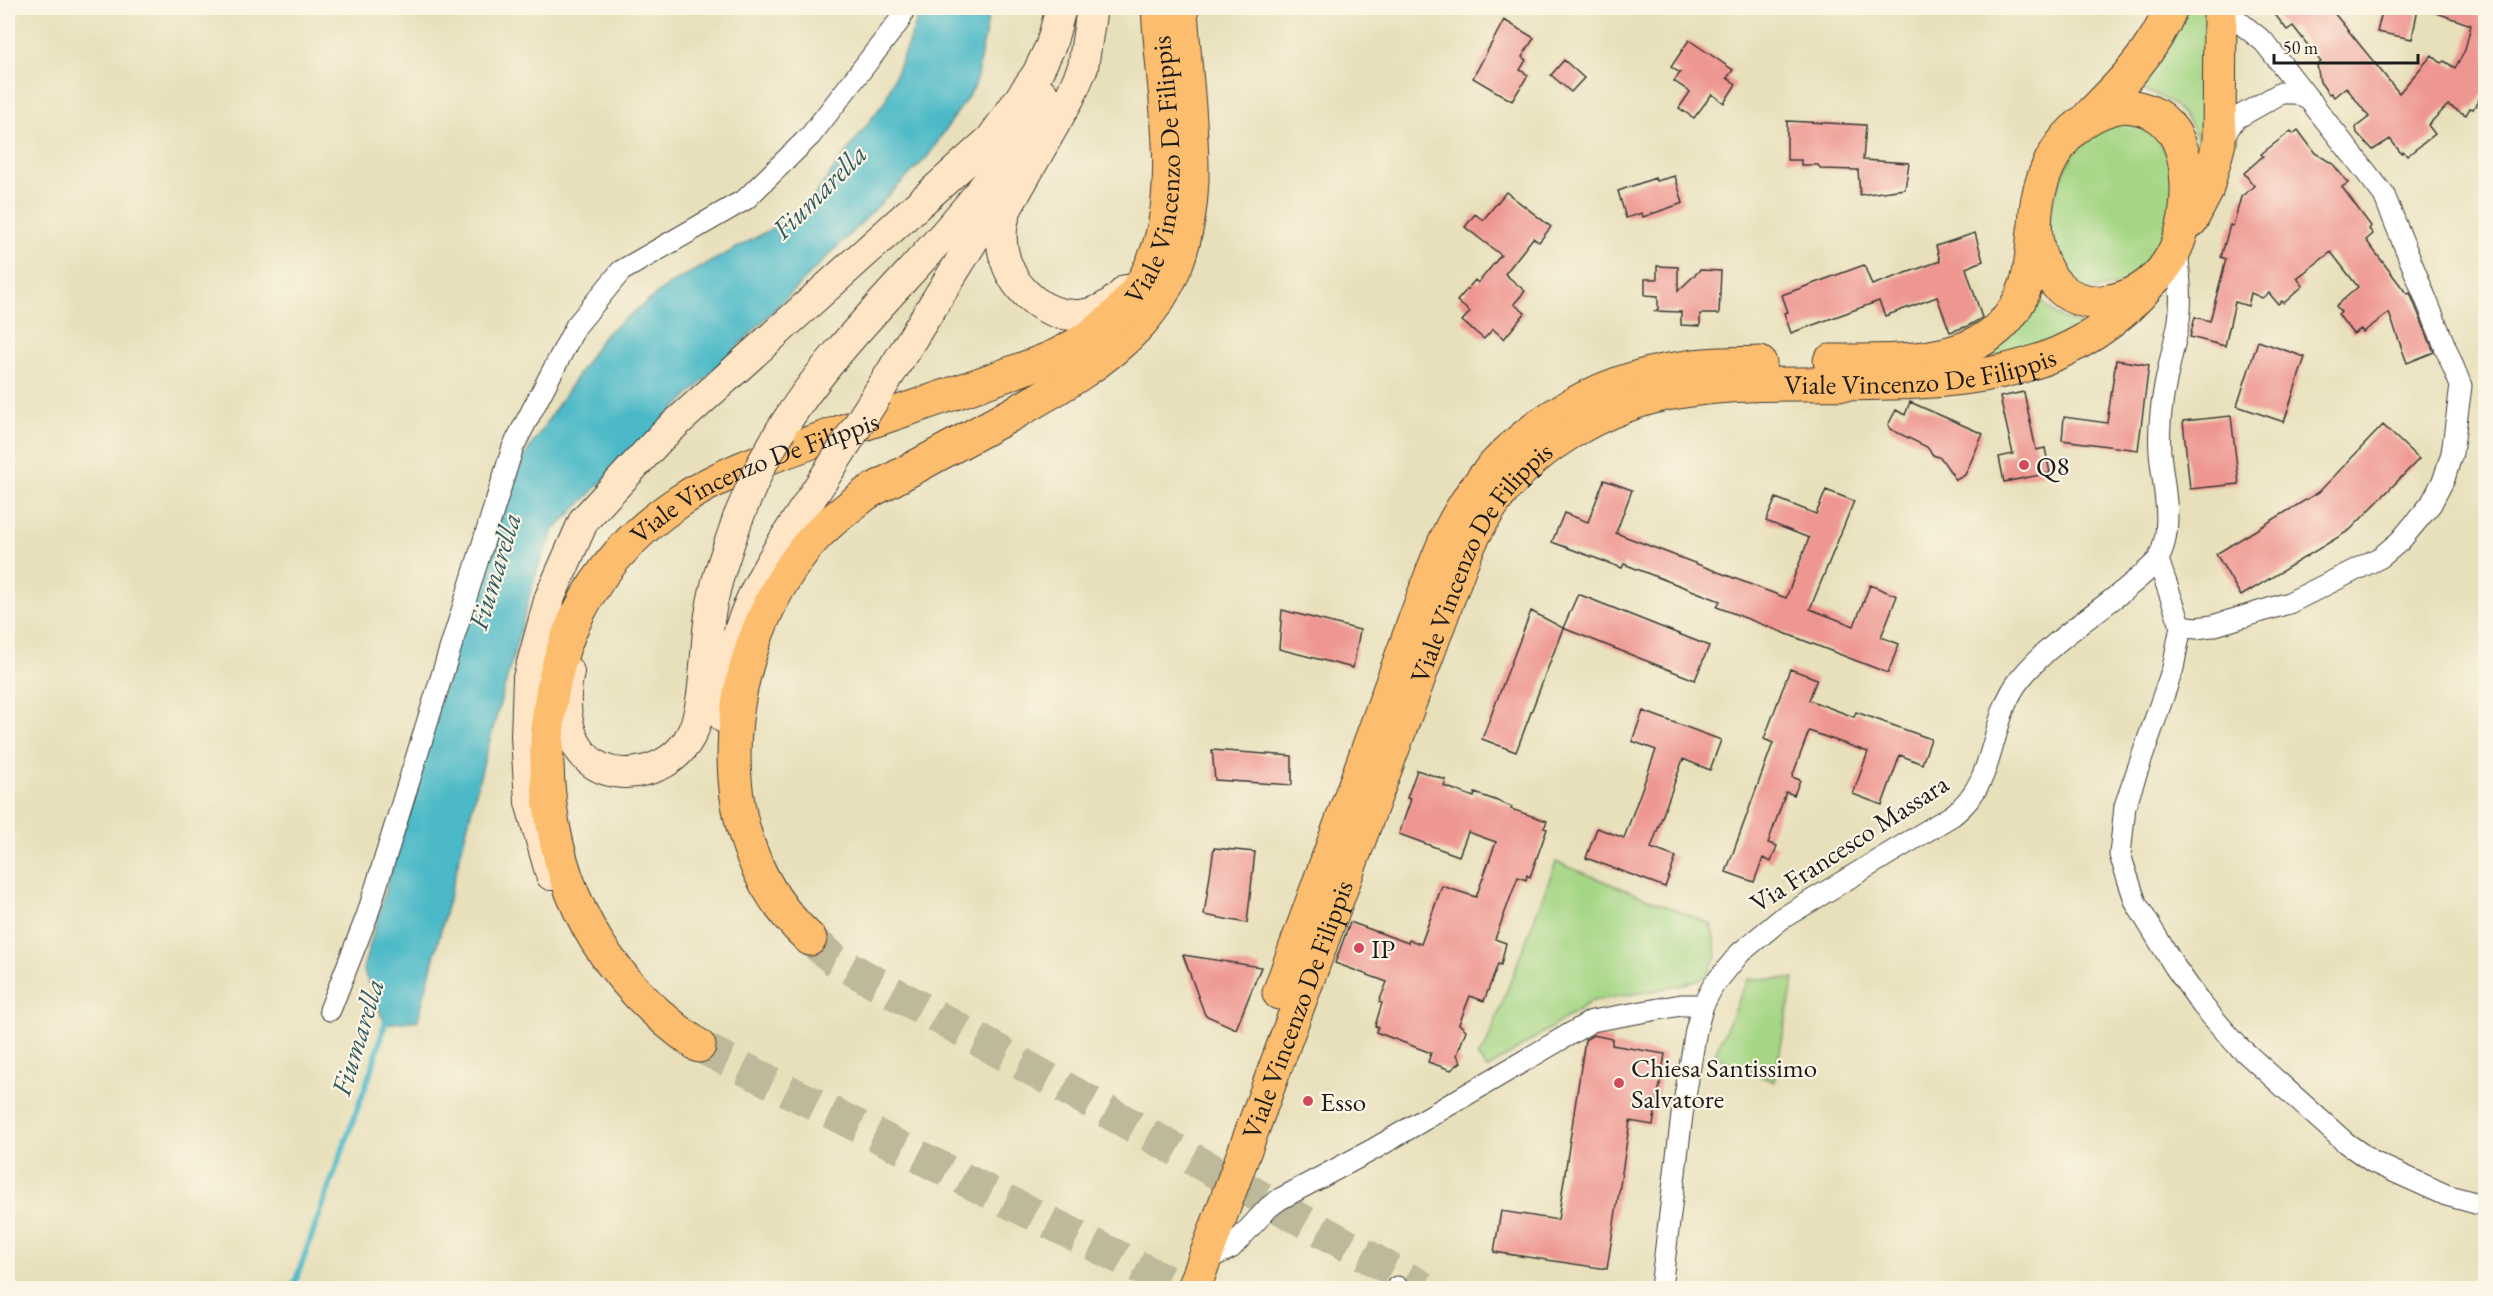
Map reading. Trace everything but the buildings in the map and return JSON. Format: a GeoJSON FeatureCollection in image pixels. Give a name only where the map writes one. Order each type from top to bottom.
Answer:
{"type":"FeatureCollection","features":[{"type":"Feature","properties":{"kind":"main road"},"geometry":{"type":"LineString","coordinates":[[645,1004],[596,960],[575,930],[558,895],[530,802],[526,736],[528,678],[550,597],[565,559],[584,520],[662,436],[991,139],[1037,74],[1051,45],[1061,8]]}},
{"type":"Feature","properties":{"kind":"main road"},"geometry":{"type":"LineString","coordinates":[[1076,8],[1054,70],[1011,152],[985,187],[899,281],[821,372],[781,430],[760,467],[738,518],[718,577],[710,610],[699,711],[692,734],[675,757],[654,768],[627,772],[602,768],[584,756],[568,728],[566,710],[568,675],[573,657],[590,619],[617,580],[652,542],[692,509],[733,488],[868,436],[1054,372],[1100,348],[1127,324],[1156,286],[1178,233],[1180,180]]}},
{"type":"Feature","properties":{"kind":"main road"},"geometry":{"type":"LineString","coordinates":[[1091,8],[1083,67],[1070,97],[1002,221],[1002,248],[1011,274],[1019,286],[1040,306],[1064,315],[1088,314],[1110,305],[1131,285],[1148,254],[1180,180]]}},
{"type":"Feature","properties":{"kind":"main road"},"geometry":{"type":"LineString","coordinates":[[802,932],[759,882],[745,858],[735,831],[724,772],[724,703],[735,637],[745,609],[776,552],[877,395],[1037,135],[1069,67],[1091,8]]}},
{"type":"Feature","properties":{"kind":"main road","name":"Viale Vincenzo De Filippis"},"geometry":{"type":"LineString","coordinates":[[699,1046],[645,1004],[580,916],[569,889],[553,829],[547,759],[552,687],[565,640],[589,595],[625,549],[672,506],[706,486],[786,451],[1041,362],[1101,331],[1125,308],[1154,263],[1180,180],[1169,144],[1158,8]]}},
{"type":"Feature","properties":{"kind":"main road","name":"Viale Vincenzo De Filippis"},"geometry":{"type":"LineString","coordinates":[[802,932],[767,886],[752,856],[738,797],[735,755],[740,685],[770,602],[804,549],[846,509],[867,494],[1077,377],[1107,356],[1141,324],[1157,304],[1177,265],[1184,242],[1180,180],[1188,84],[1181,8]]}},
{"type":"Feature","properties":{"kind":"main road","name":"Viale Vincenzo De Filippis"},"geometry":{"type":"LineString","coordinates":[[1172,1288],[1429,581],[1456,518],[1482,479],[1498,460],[1544,421],[1605,389],[1660,371],[1717,364],[1929,359],[1967,349],[1996,328],[2018,302],[2030,270],[2040,195],[2049,167],[2069,136],[2136,67],[2153,44],[2171,8]]}},
{"type":"Feature","properties":{"kind":"main road","name":"Viale Vincenzo De Filippis"},"geometry":{"type":"LineString","coordinates":[[1200,1274],[1462,561],[1471,540],[1491,508],[1519,470],[1556,441],[1601,416],[1677,392],[1722,387],[1939,381],[1996,373],[2035,362],[2053,356],[2086,339],[2123,314],[2152,281],[2179,243],[2206,192],[2219,143],[2221,8]]}},
{"type":"Feature","properties":{"kind":"main road","name":"Viale Vincenzo De Filippis"},"geometry":{"type":"LineString","coordinates":[[2082,123],[2114,108],[2124,106],[2150,111],[2171,128],[2183,152],[2186,174],[2187,198],[2179,243]]}},
{"type":"Feature","properties":{"kind":"main road","name":"Viale Vincenzo De Filippis"},"geometry":{"type":"LineString","coordinates":[[2034,230],[2048,273],[2070,296],[2093,303],[2115,300],[2129,296],[2152,281]]}},
{"type":"Feature","properties":{"kind":"street"},"geometry":{"type":"LineString","coordinates":[[330,1010],[367,916],[513,447],[576,326],[621,271],[746,199],[811,135],[900,20],[904,8]]}},
{"type":"Feature","properties":{"kind":"street"},"geometry":{"type":"LineString","coordinates":[[2181,626],[2196,628],[2212,626],[2289,603],[2381,557],[2400,541],[2431,504],[2444,479],[2452,453],[2461,386],[2384,195],[2255,33],[2221,8]]}},
{"type":"Feature","properties":{"kind":"street"},"geometry":{"type":"LineString","coordinates":[[2219,143],[2235,119],[2281,93],[2296,93],[2312,102]]}},
{"type":"Feature","properties":{"kind":"street"},"geometry":{"type":"LineString","coordinates":[[2179,243],[2178,324],[2166,373],[2160,424],[2167,524],[2165,545],[2158,560],[2181,626],[2174,668],[2125,806],[2120,855],[2136,903],[2175,967],[2236,1045],[2346,1143],[2373,1162],[2446,1195],[2486,1206]]}},
{"type":"Feature","properties":{"kind":"street","name":"Via Francesco Massara"},"geometry":{"type":"LineString","coordinates":[[1661,1288],[1682,1115],[1703,1005],[1713,986],[1740,953],[1772,926],[1953,815],[1966,804],[1979,787],[2004,711],[2021,678],[2052,646],[2158,560]]}},
{"type":"Feature","properties":{"kind":"street"},"geometry":{"type":"LineString","coordinates":[[1200,1274],[1231,1248],[1269,1207],[1280,1199],[1374,1149],[1578,1028],[1605,1017],[1682,1005],[1703,1005]]}},
{"type":"Feature","properties":{"kind":"green space"},"geometry":{"type":"Polygon","coordinates":[[[2184,8],[2211,8],[2202,154],[2193,130],[2180,111],[2161,97],[2136,89],[2184,8]]]}},
{"type":"Feature","properties":{"kind":"green space"},"geometry":{"type":"Polygon","coordinates":[[[2148,120],[2178,173],[2163,240],[2148,265],[2125,285],[2081,291],[2055,260],[2049,241],[2049,224],[2059,183],[2068,163],[2090,133],[2102,125],[2148,120]]]}},
{"type":"Feature","properties":{"kind":"green space"},"geometry":{"type":"Polygon","coordinates":[[[2040,300],[2058,316],[2081,325],[2056,344],[1971,361],[2034,301],[2040,300]]]}},
{"type":"Feature","properties":{"kind":"green space"},"geometry":{"type":"Polygon","coordinates":[[[1556,862],[1711,924],[1717,955],[1706,977],[1678,986],[1592,1001],[1487,1069],[1477,1056],[1485,1048],[1556,862]]]}},
{"type":"Feature","properties":{"kind":"green space"},"geometry":{"type":"Polygon","coordinates":[[[1748,979],[1794,979],[1774,1082],[1714,1056],[1748,979]]]}},
{"type":"Feature","properties":{"kind":"water"},"geometry":{"type":"Polygon","coordinates":[[[922,8],[990,8],[975,86],[928,156],[554,530],[537,570],[484,761],[418,1020],[385,1024],[363,969],[465,613],[512,475],[604,335],[670,284],[801,213],[885,101],[922,8]]]}},
{"type":"Feature","properties":{"kind":"waterway","name":"Fiumarella"},"geometry":{"type":"LineString","coordinates":[[293,1288],[372,1068],[387,1017]]}},
{"type":"Feature","properties":{"kind":"tunnel"},"geometry":{"type":"LineString","coordinates":[[810,939],[835,960],[1424,1288]]}},
{"type":"Feature","properties":{"kind":"tunnel"},"geometry":{"type":"LineString","coordinates":[[699,1046],[1180,1288]]}},
{"type":"Feature","properties":{"kind":"place","name":"Q8"},"geometry":{"type":"Point","coordinates":[2024,465]}},
{"type":"Feature","properties":{"kind":"place","name":"IP"},"geometry":{"type":"Point","coordinates":[1359,948]}},
{"type":"Feature","properties":{"kind":"place","name":"Chiesa Santissimo Salvatore"},"geometry":{"type":"Point","coordinates":[1619,1083]}},
{"type":"Feature","properties":{"kind":"place","name":"Esso"},"geometry":{"type":"Point","coordinates":[1308,1101]}}]}
